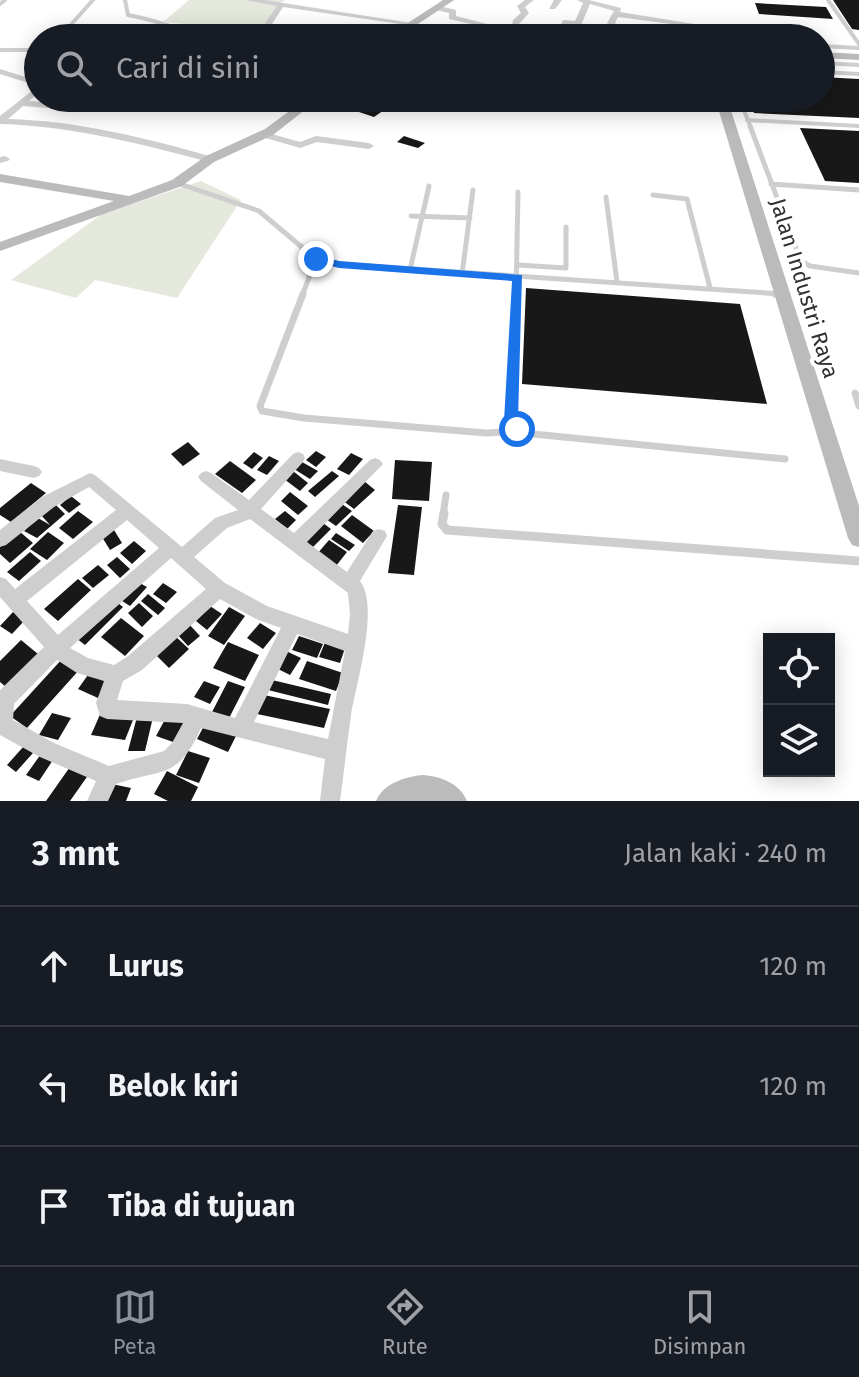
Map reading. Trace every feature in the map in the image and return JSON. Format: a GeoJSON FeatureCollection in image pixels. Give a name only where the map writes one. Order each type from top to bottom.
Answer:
{"type":"FeatureCollection","features":[{"type":"Feature","properties":{"kind":"street"},"geometry":{"type":"LineString","coordinates":[[249,0],[414,24],[449,0]]}},
{"type":"Feature","properties":{"kind":"street"},"geometry":{"type":"LineString","coordinates":[[515,24],[525,13],[521,6],[530,0]]}},
{"type":"Feature","properties":{"kind":"street"},"geometry":{"type":"LineString","coordinates":[[565,24],[578,22],[584,1],[618,10],[612,24]]}},
{"type":"Feature","properties":{"kind":"street"},"geometry":{"type":"LineString","coordinates":[[268,24],[281,5]]}},
{"type":"Feature","properties":{"kind":"street"},"geometry":{"type":"LineString","coordinates":[[435,7],[454,13],[452,17],[475,24]]}},
{"type":"Feature","properties":{"kind":"street"},"geometry":{"type":"LineString","coordinates":[[616,14],[688,24]]}},
{"type":"Feature","properties":{"kind":"street"},"geometry":{"type":"LineString","coordinates":[[835,56],[859,57]]}},
{"type":"Feature","properties":{"kind":"street"},"geometry":{"type":"LineString","coordinates":[[0,71],[11,72],[24,79]]}},
{"type":"Feature","properties":{"kind":"street"},"geometry":{"type":"LineString","coordinates":[[0,79],[11,72]]}},
{"type":"Feature","properties":{"kind":"street"},"geometry":{"type":"LineString","coordinates":[[0,121],[22,103]]}},
{"type":"Feature","properties":{"kind":"street"},"geometry":{"type":"LineString","coordinates":[[0,247],[177,183],[210,159],[265,135],[295,112]]}},
{"type":"Feature","properties":{"kind":"street","name":"Jalan Industri Raya"},"geometry":{"type":"LineString","coordinates":[[726,112],[852,496],[859,538]]}},
{"type":"Feature","properties":{"kind":"street"},"geometry":{"type":"LineString","coordinates":[[0,121],[77,129],[156,143],[210,159]]}},
{"type":"Feature","properties":{"kind":"street"},"geometry":{"type":"LineString","coordinates":[[265,135],[300,145],[318,139],[369,146]]}},
{"type":"Feature","properties":{"kind":"street"},"geometry":{"type":"LineString","coordinates":[[0,178],[129,200]]}},
{"type":"Feature","properties":{"kind":"street"},"geometry":{"type":"LineString","coordinates":[[109,776],[47,750],[2,725],[5,705],[1,701],[55,649],[177,552],[221,523],[248,511],[298,458]]}},
{"type":"Feature","properties":{"kind":"street"},"geometry":{"type":"LineString","coordinates":[[294,544],[375,464]]}},
{"type":"Feature","properties":{"kind":"street"},"geometry":{"type":"LineString","coordinates":[[0,465],[34,472]]}},
{"type":"Feature","properties":{"kind":"street"},"geometry":{"type":"LineString","coordinates":[[206,477],[349,583],[359,597],[330,801]]}},
{"type":"Feature","properties":{"kind":"street"},"geometry":{"type":"LineString","coordinates":[[0,540],[48,502],[87,479],[128,510],[219,589],[262,613],[354,645]]}},
{"type":"Feature","properties":{"kind":"street"},"geometry":{"type":"LineString","coordinates":[[14,600],[128,510]]}},
{"type":"Feature","properties":{"kind":"street"},"geometry":{"type":"LineString","coordinates":[[349,583],[379,536]]}},
{"type":"Feature","properties":{"kind":"street"},"geometry":{"type":"LineString","coordinates":[[0,585],[48,635],[55,649],[84,666],[116,675]]}},
{"type":"Feature","properties":{"kind":"street"},"geometry":{"type":"LineString","coordinates":[[219,589],[135,663],[116,675],[106,703],[107,709],[175,712],[335,751]]}},
{"type":"Feature","properties":{"kind":"street"},"geometry":{"type":"LineString","coordinates":[[240,729],[293,624]]}},
{"type":"Feature","properties":{"kind":"street"},"geometry":{"type":"LineString","coordinates":[[97,801],[109,776],[129,768],[165,763],[175,757],[184,748],[196,717]]}},
{"type":"Feature","properties":{"kind":"street"},"geometry":{"type":"LineString","coordinates":[[389,801],[403,790],[428,787],[454,801]]}},
{"type":"Feature","properties":{"kind":"lane"},"geometry":{"type":"LineString","coordinates":[[0,4],[5,0]]}},
{"type":"Feature","properties":{"kind":"lane"},"geometry":{"type":"LineString","coordinates":[[72,24],[93,0]]}},
{"type":"Feature","properties":{"kind":"lane"},"geometry":{"type":"LineString","coordinates":[[125,0],[128,15],[157,19],[163,24]]}},
{"type":"Feature","properties":{"kind":"lane"},"geometry":{"type":"LineString","coordinates":[[828,0],[859,46]]}},
{"type":"Feature","properties":{"kind":"lane"},"geometry":{"type":"LineString","coordinates":[[849,31],[859,31]]}},
{"type":"Feature","properties":{"kind":"lane"},"geometry":{"type":"LineString","coordinates":[[835,46],[859,46]]}},
{"type":"Feature","properties":{"kind":"lane"},"geometry":{"type":"LineString","coordinates":[[0,50],[24,50]]}},
{"type":"Feature","properties":{"kind":"lane"},"geometry":{"type":"LineString","coordinates":[[835,64],[859,65]]}},
{"type":"Feature","properties":{"kind":"lane"},"geometry":{"type":"LineString","coordinates":[[835,73],[859,74]]}},
{"type":"Feature","properties":{"kind":"lane"},"geometry":{"type":"LineString","coordinates":[[744,112],[801,261],[810,266],[859,273]]}},
{"type":"Feature","properties":{"kind":"lane"},"geometry":{"type":"LineString","coordinates":[[747,120],[859,126]]}},
{"type":"Feature","properties":{"kind":"lane"},"geometry":{"type":"LineString","coordinates":[[177,183],[259,211],[316,259],[339,264],[784,294]]}},
{"type":"Feature","properties":{"kind":"lane"},"geometry":{"type":"LineString","coordinates":[[771,184],[859,190]]}},
{"type":"Feature","properties":{"kind":"lane"},"geometry":{"type":"LineString","coordinates":[[410,270],[429,186]]}},
{"type":"Feature","properties":{"kind":"lane"},"geometry":{"type":"LineString","coordinates":[[462,274],[473,190]]}},
{"type":"Feature","properties":{"kind":"lane"},"geometry":{"type":"LineString","coordinates":[[518,192],[513,425],[523,433],[785,459]]}},
{"type":"Feature","properties":{"kind":"lane"},"geometry":{"type":"LineString","coordinates":[[653,195],[687,198],[710,288]]}},
{"type":"Feature","properties":{"kind":"lane"},"geometry":{"type":"LineString","coordinates":[[606,197],[617,282]]}},
{"type":"Feature","properties":{"kind":"lane"},"geometry":{"type":"LineString","coordinates":[[411,216],[470,218]]}},
{"type":"Feature","properties":{"kind":"lane"},"geometry":{"type":"LineString","coordinates":[[565,279],[566,227]]}},
{"type":"Feature","properties":{"kind":"lane"},"geometry":{"type":"LineString","coordinates":[[316,259],[260,406],[262,411],[304,418],[486,433],[505,432],[513,425]]}},
{"type":"Feature","properties":{"kind":"lane"},"geometry":{"type":"LineString","coordinates":[[518,265],[566,268]]}},
{"type":"Feature","properties":{"kind":"lane"},"geometry":{"type":"LineString","coordinates":[[855,393],[859,406]]}},
{"type":"Feature","properties":{"kind":"lane"},"geometry":{"type":"LineString","coordinates":[[446,495],[442,524],[447,530],[859,561]]}},
{"type":"Feature","properties":{"kind":"shaded area"},"geometry":{"type":"Polygon","coordinates":[[[189,0],[285,0],[278,5],[268,24],[163,22],[189,0]]]}},
{"type":"Feature","properties":{"kind":"shaded area"},"geometry":{"type":"Polygon","coordinates":[[[201,181],[241,200],[177,298],[95,280],[76,298],[11,280],[102,214],[201,181]]]}},
{"type":"Feature","properties":{"kind":"building"},"geometry":{"type":"Polygon","coordinates":[[[833,0],[859,0],[859,30],[852,29],[833,0]]]}},
{"type":"Feature","properties":{"kind":"building"},"geometry":{"type":"Polygon","coordinates":[[[755,3],[826,7],[833,19],[759,14],[755,3]]]}},
{"type":"Feature","properties":{"kind":"building"},"geometry":{"type":"Polygon","coordinates":[[[835,78],[859,79],[859,118],[754,113],[835,112],[835,78]]]}},
{"type":"Feature","properties":{"kind":"building"},"geometry":{"type":"Polygon","coordinates":[[[359,112],[381,112],[374,117],[359,112]]]}},
{"type":"Feature","properties":{"kind":"building"},"geometry":{"type":"Polygon","coordinates":[[[800,128],[859,131],[859,183],[825,181],[800,128]]]}},
{"type":"Feature","properties":{"kind":"building"},"geometry":{"type":"Polygon","coordinates":[[[404,136],[425,143],[418,148],[397,142],[404,136]]]}},
{"type":"Feature","properties":{"kind":"building"},"geometry":{"type":"Polygon","coordinates":[[[526,288],[740,304],[767,404],[522,384],[526,288]]]}},
{"type":"Feature","properties":{"kind":"building"},"geometry":{"type":"Polygon","coordinates":[[[188,442],[200,454],[183,466],[171,454],[188,442]]]}},
{"type":"Feature","properties":{"kind":"building"},"geometry":{"type":"Polygon","coordinates":[[[316,451],[326,457],[316,467],[306,460],[316,451]]]}},
{"type":"Feature","properties":{"kind":"building"},"geometry":{"type":"Polygon","coordinates":[[[254,452],[263,458],[252,469],[243,463],[254,452]]]}},
{"type":"Feature","properties":{"kind":"building"},"geometry":{"type":"Polygon","coordinates":[[[351,453],[363,459],[349,475],[337,469],[351,453]]]}},
{"type":"Feature","properties":{"kind":"building"},"geometry":{"type":"Polygon","coordinates":[[[269,456],[279,461],[267,475],[257,470],[269,456]]]}},
{"type":"Feature","properties":{"kind":"building"},"geometry":{"type":"Polygon","coordinates":[[[395,460],[432,462],[429,501],[392,499],[395,460]]]}},
{"type":"Feature","properties":{"kind":"building"},"geometry":{"type":"Polygon","coordinates":[[[230,461],[256,480],[242,493],[215,474],[230,461]]]}},
{"type":"Feature","properties":{"kind":"building"},"geometry":{"type":"Polygon","coordinates":[[[302,462],[318,471],[310,479],[294,469],[302,462]]]}},
{"type":"Feature","properties":{"kind":"building"},"geometry":{"type":"Polygon","coordinates":[[[293,471],[308,483],[300,491],[284,479],[293,471]]]}},
{"type":"Feature","properties":{"kind":"building"},"geometry":{"type":"Polygon","coordinates":[[[332,471],[339,476],[315,497],[308,491],[332,471]]]}},
{"type":"Feature","properties":{"kind":"building"},"geometry":{"type":"Polygon","coordinates":[[[364,481],[375,490],[354,509],[342,500],[364,481]]]}},
{"type":"Feature","properties":{"kind":"building"},"geometry":{"type":"Polygon","coordinates":[[[31,483],[46,493],[11,522],[0,515],[0,508],[31,483]]]}},
{"type":"Feature","properties":{"kind":"building"},"geometry":{"type":"Polygon","coordinates":[[[290,492],[308,506],[298,515],[281,501],[290,492]]]}},
{"type":"Feature","properties":{"kind":"building"},"geometry":{"type":"Polygon","coordinates":[[[71,496],[81,504],[69,513],[60,505],[71,496]]]}},
{"type":"Feature","properties":{"kind":"building"},"geometry":{"type":"Polygon","coordinates":[[[339,502],[352,511],[336,526],[323,517],[339,502]]]}},
{"type":"Feature","properties":{"kind":"building"},"geometry":{"type":"Polygon","coordinates":[[[56,505],[65,514],[37,538],[24,531],[38,518],[50,525],[41,515],[56,505]]]}},
{"type":"Feature","properties":{"kind":"building"},"geometry":{"type":"Polygon","coordinates":[[[398,505],[422,507],[414,575],[388,573],[398,505]]]}},
{"type":"Feature","properties":{"kind":"building"},"geometry":{"type":"Polygon","coordinates":[[[78,511],[93,522],[73,539],[59,528],[78,511]]]}},
{"type":"Feature","properties":{"kind":"building"},"geometry":{"type":"Polygon","coordinates":[[[285,511],[296,520],[287,529],[275,519],[285,511]]]}},
{"type":"Feature","properties":{"kind":"building"},"geometry":{"type":"Polygon","coordinates":[[[352,515],[374,531],[363,543],[341,526],[352,515]]]}},
{"type":"Feature","properties":{"kind":"building"},"geometry":{"type":"Polygon","coordinates":[[[319,520],[331,529],[309,551],[297,542],[319,520]]]}},
{"type":"Feature","properties":{"kind":"building"},"geometry":{"type":"Polygon","coordinates":[[[114,530],[122,543],[110,550],[102,537],[114,530]]]}},
{"type":"Feature","properties":{"kind":"building"},"geometry":{"type":"Polygon","coordinates":[[[19,531],[33,543],[10,563],[0,554],[0,546],[19,531]]]}},
{"type":"Feature","properties":{"kind":"building"},"geometry":{"type":"Polygon","coordinates":[[[48,532],[64,543],[47,560],[30,549],[48,532]]]}},
{"type":"Feature","properties":{"kind":"building"},"geometry":{"type":"Polygon","coordinates":[[[336,533],[355,545],[349,551],[331,539],[336,533]]]}},
{"type":"Feature","properties":{"kind":"building"},"geometry":{"type":"Polygon","coordinates":[[[329,540],[347,552],[336,566],[317,554],[329,540]]]}},
{"type":"Feature","properties":{"kind":"building"},"geometry":{"type":"Polygon","coordinates":[[[134,541],[146,551],[132,564],[120,553],[134,541]]]}},
{"type":"Feature","properties":{"kind":"building"},"geometry":{"type":"Polygon","coordinates":[[[30,552],[41,561],[19,581],[7,572],[30,552]]]}},
{"type":"Feature","properties":{"kind":"building"},"geometry":{"type":"Polygon","coordinates":[[[117,557],[130,569],[120,578],[107,565],[117,557]]]}},
{"type":"Feature","properties":{"kind":"building"},"geometry":{"type":"Polygon","coordinates":[[[98,565],[109,575],[93,588],[82,578],[98,565]]]}},
{"type":"Feature","properties":{"kind":"building"},"geometry":{"type":"Polygon","coordinates":[[[78,579],[91,590],[58,621],[44,609],[78,579]]]}},
{"type":"Feature","properties":{"kind":"building"},"geometry":{"type":"Polygon","coordinates":[[[136,581],[147,587],[130,606],[119,599],[136,581]]]}},
{"type":"Feature","properties":{"kind":"building"},"geometry":{"type":"Polygon","coordinates":[[[163,583],[177,592],[166,603],[153,594],[163,583]]]}},
{"type":"Feature","properties":{"kind":"building"},"geometry":{"type":"Polygon","coordinates":[[[148,594],[165,608],[158,615],[141,601],[148,594]]]}},
{"type":"Feature","properties":{"kind":"building"},"geometry":{"type":"Polygon","coordinates":[[[114,600],[123,607],[85,645],[76,638],[114,600]]]}},
{"type":"Feature","properties":{"kind":"building"},"geometry":{"type":"Polygon","coordinates":[[[139,603],[153,616],[142,627],[128,613],[139,603]]]}},
{"type":"Feature","properties":{"kind":"building"},"geometry":{"type":"Polygon","coordinates":[[[210,606],[222,614],[207,630],[196,621],[210,606]]]}},
{"type":"Feature","properties":{"kind":"building"},"geometry":{"type":"Polygon","coordinates":[[[229,607],[245,616],[224,645],[208,636],[229,607]]]}},
{"type":"Feature","properties":{"kind":"building"},"geometry":{"type":"Polygon","coordinates":[[[13,612],[25,620],[12,634],[0,626],[13,612]]]}},
{"type":"Feature","properties":{"kind":"building"},"geometry":{"type":"Polygon","coordinates":[[[121,618],[144,636],[125,656],[101,637],[121,618]]]}},
{"type":"Feature","properties":{"kind":"building"},"geometry":{"type":"Polygon","coordinates":[[[188,623],[200,636],[188,646],[176,633],[188,623]]]}},
{"type":"Feature","properties":{"kind":"building"},"geometry":{"type":"Polygon","coordinates":[[[260,623],[276,633],[263,649],[247,638],[260,623]]]}},
{"type":"Feature","properties":{"kind":"building"},"geometry":{"type":"Polygon","coordinates":[[[174,635],[189,649],[169,668],[155,654],[174,635]]]}},
{"type":"Feature","properties":{"kind":"building"},"geometry":{"type":"Polygon","coordinates":[[[299,636],[323,644],[317,658],[292,650],[299,636]]]}},
{"type":"Feature","properties":{"kind":"building"},"geometry":{"type":"Polygon","coordinates":[[[21,640],[38,654],[6,687],[0,682],[0,661],[21,640]]]}},
{"type":"Feature","properties":{"kind":"building"},"geometry":{"type":"Polygon","coordinates":[[[326,640],[346,645],[340,663],[319,657],[326,640]]]}},
{"type":"Feature","properties":{"kind":"building"},"geometry":{"type":"Polygon","coordinates":[[[228,642],[259,655],[245,681],[213,668],[228,642]]]}},
{"type":"Feature","properties":{"kind":"building"},"geometry":{"type":"Polygon","coordinates":[[[286,651],[301,658],[290,675],[276,668],[286,651]]]}},
{"type":"Feature","properties":{"kind":"building"},"geometry":{"type":"Polygon","coordinates":[[[63,658],[80,669],[27,728],[10,716],[63,658]]]}},
{"type":"Feature","properties":{"kind":"building"},"geometry":{"type":"Polygon","coordinates":[[[307,661],[343,673],[336,691],[299,679],[307,661]]]}},
{"type":"Feature","properties":{"kind":"building"},"geometry":{"type":"Polygon","coordinates":[[[90,672],[110,681],[98,698],[78,689],[90,672]]]}},
{"type":"Feature","properties":{"kind":"building"},"geometry":{"type":"Polygon","coordinates":[[[272,680],[331,694],[328,705],[268,690],[272,680]]]}},
{"type":"Feature","properties":{"kind":"building"},"geometry":{"type":"Polygon","coordinates":[[[204,681],[220,687],[210,704],[194,697],[204,681]]]}},
{"type":"Feature","properties":{"kind":"building"},"geometry":{"type":"Polygon","coordinates":[[[228,681],[245,687],[227,722],[210,716],[228,681]]]}},
{"type":"Feature","properties":{"kind":"building"},"geometry":{"type":"Polygon","coordinates":[[[264,695],[330,709],[324,728],[257,714],[264,695]]]}},
{"type":"Feature","properties":{"kind":"building"},"geometry":{"type":"Polygon","coordinates":[[[102,710],[135,715],[125,740],[91,735],[102,710]]]}},
{"type":"Feature","properties":{"kind":"building"},"geometry":{"type":"Polygon","coordinates":[[[52,713],[71,718],[58,740],[39,735],[52,713]]]}},
{"type":"Feature","properties":{"kind":"building"},"geometry":{"type":"Polygon","coordinates":[[[138,713],[154,713],[145,751],[128,751],[138,713]]]}},
{"type":"Feature","properties":{"kind":"building"},"geometry":{"type":"Polygon","coordinates":[[[168,714],[187,720],[176,743],[156,736],[168,714]]]}},
{"type":"Feature","properties":{"kind":"building"},"geometry":{"type":"Polygon","coordinates":[[[205,724],[236,736],[228,752],[197,739],[205,724]]]}},
{"type":"Feature","properties":{"kind":"building"},"geometry":{"type":"Polygon","coordinates":[[[24,746],[33,753],[16,772],[7,765],[24,746]]]}},
{"type":"Feature","properties":{"kind":"building"},"geometry":{"type":"Polygon","coordinates":[[[188,751],[210,758],[199,783],[176,775],[188,751]]]}},
{"type":"Feature","properties":{"kind":"building"},"geometry":{"type":"Polygon","coordinates":[[[41,754],[53,760],[39,781],[26,775],[41,754]]]}},
{"type":"Feature","properties":{"kind":"building"},"geometry":{"type":"Polygon","coordinates":[[[72,764],[89,774],[70,801],[46,801],[72,764]]]}},
{"type":"Feature","properties":{"kind":"building"},"geometry":{"type":"Polygon","coordinates":[[[167,771],[198,787],[191,801],[168,801],[154,794],[167,771]]]}},
{"type":"Feature","properties":{"kind":"building"},"geometry":{"type":"Polygon","coordinates":[[[107,783],[131,788],[126,801],[99,801],[107,783]]]}},
{"type":"Feature","properties":{"kind":"route"},"geometry":{"type":"LineString","coordinates":[[316,259],[339,264],[518,277],[511,421],[517,429]]}}]}
